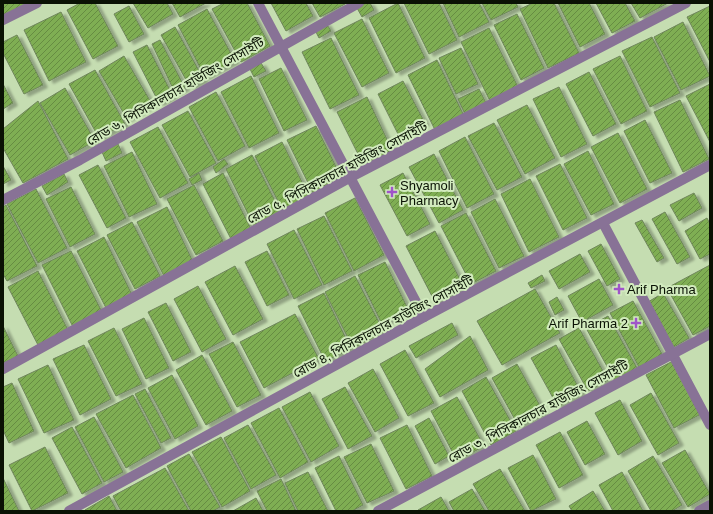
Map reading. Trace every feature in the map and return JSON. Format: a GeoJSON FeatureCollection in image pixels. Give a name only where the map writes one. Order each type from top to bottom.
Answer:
{"type":"FeatureCollection","features":[{"type":"Feature","properties":{"kind":"street"},"geometry":{"type":"LineString","coordinates":[[3,20],[37,3]]}},
{"type":"Feature","properties":{"kind":"street"},"geometry":{"type":"LineString","coordinates":[[258,3],[349,178],[424,317]]}},
{"type":"Feature","properties":{"kind":"street","name":"রোড ৬, পিসিকালচার হাউজিং সোসাইটি"},"geometry":{"type":"LineString","coordinates":[[3,200],[87,156],[281,45],[359,3]]}},
{"type":"Feature","properties":{"kind":"street","name":"রোড ৫, পিসিকালচার হাউজিং সোসাইটি"},"geometry":{"type":"LineString","coordinates":[[3,369],[349,178],[686,3]]}},
{"type":"Feature","properties":{"kind":"street","name":"রোড ৪, পিসিকালচার হাউজিং সোসাইটি"},"geometry":{"type":"LineString","coordinates":[[70,511],[424,317],[710,165]]}},
{"type":"Feature","properties":{"kind":"street"},"geometry":{"type":"LineString","coordinates":[[603,223],[710,425]]}},
{"type":"Feature","properties":{"kind":"street","name":"রোড ৩, পিসিকালচার হাউজিং সোসাইটি"},"geometry":{"type":"LineString","coordinates":[[378,511],[710,334]]}},
{"type":"Feature","properties":{"kind":"street"},"geometry":{"type":"LineString","coordinates":[[699,511],[710,505]]}},
{"type":"Feature","properties":{"kind":"building"},"geometry":{"type":"Polygon","coordinates":[[[3,3],[29,3],[3,16],[3,3]]]}},
{"type":"Feature","properties":{"kind":"building"},"geometry":{"type":"Polygon","coordinates":[[[80,3],[95,3],[118,46],[93,59],[67,10],[80,3]]]}},
{"type":"Feature","properties":{"kind":"building"},"geometry":{"type":"Polygon","coordinates":[[[133,3],[167,3],[173,14],[148,28],[133,3]]]}},
{"type":"Feature","properties":{"kind":"building"},"geometry":{"type":"Polygon","coordinates":[[[172,3],[206,3],[180,17],[172,3]]]}},
{"type":"Feature","properties":{"kind":"building"},"geometry":{"type":"Polygon","coordinates":[[[224,3],[247,3],[270,46],[241,62],[212,9],[224,3]]]}},
{"type":"Feature","properties":{"kind":"building"},"geometry":{"type":"Polygon","coordinates":[[[271,3],[306,3],[313,16],[286,31],[271,3]]]}},
{"type":"Feature","properties":{"kind":"building"},"geometry":{"type":"Polygon","coordinates":[[[312,3],[344,3],[345,4],[320,17],[312,3]]]}},
{"type":"Feature","properties":{"kind":"building"},"geometry":{"type":"Polygon","coordinates":[[[366,3],[370,3],[374,10],[362,17],[357,8],[366,3]]]}},
{"type":"Feature","properties":{"kind":"building"},"geometry":{"type":"Polygon","coordinates":[[[398,3],[425,58],[396,73],[369,18],[398,3]]]}},
{"type":"Feature","properties":{"kind":"building"},"geometry":{"type":"Polygon","coordinates":[[[404,3],[439,3],[457,40],[429,54],[404,3]]]}},
{"type":"Feature","properties":{"kind":"building"},"geometry":{"type":"Polygon","coordinates":[[[443,3],[479,3],[489,22],[459,37],[443,3]]]}},
{"type":"Feature","properties":{"kind":"building"},"geometry":{"type":"Polygon","coordinates":[[[482,3],[516,3],[518,7],[491,20],[482,3]]]}},
{"type":"Feature","properties":{"kind":"building"},"geometry":{"type":"Polygon","coordinates":[[[533,3],[554,3],[579,53],[548,68],[520,9],[533,3]]]}},
{"type":"Feature","properties":{"kind":"building"},"geometry":{"type":"Polygon","coordinates":[[[558,3],[589,3],[605,34],[580,47],[558,3]]]}},
{"type":"Feature","properties":{"kind":"building"},"geometry":{"type":"Polygon","coordinates":[[[596,3],[625,3],[635,21],[612,33],[596,3]]]}},
{"type":"Feature","properties":{"kind":"building"},"geometry":{"type":"Polygon","coordinates":[[[631,3],[668,3],[640,18],[631,3]]]}},
{"type":"Feature","properties":{"kind":"building"},"geometry":{"type":"Polygon","coordinates":[[[129,6],[144,34],[129,42],[114,14],[129,6]]]}},
{"type":"Feature","properties":{"kind":"building"},"geometry":{"type":"Polygon","coordinates":[[[710,6],[710,62],[687,17],[710,6]]]}},
{"type":"Feature","properties":{"kind":"building"},"geometry":{"type":"Polygon","coordinates":[[[207,9],[235,61],[205,77],[178,25],[207,9]]]}},
{"type":"Feature","properties":{"kind":"building"},"geometry":{"type":"Polygon","coordinates":[[[61,12],[86,62],[49,81],[24,30],[61,12]]]}},
{"type":"Feature","properties":{"kind":"building"},"geometry":{"type":"Polygon","coordinates":[[[517,14],[544,68],[521,80],[494,25],[517,14]]]}},
{"type":"Feature","properties":{"kind":"building"},"geometry":{"type":"Polygon","coordinates":[[[362,19],[389,73],[362,87],[334,33],[362,19]]]}},
{"type":"Feature","properties":{"kind":"building"},"geometry":{"type":"Polygon","coordinates":[[[683,22],[710,76],[681,90],[654,37],[683,22]]]}},
{"type":"Feature","properties":{"kind":"building"},"geometry":{"type":"Polygon","coordinates":[[[326,23],[331,31],[319,38],[315,30],[326,23]]]}},
{"type":"Feature","properties":{"kind":"building"},"geometry":{"type":"Polygon","coordinates":[[[175,27],[204,80],[190,87],[161,35],[175,27]]]}},
{"type":"Feature","properties":{"kind":"building"},"geometry":{"type":"Polygon","coordinates":[[[489,28],[518,87],[490,101],[461,42],[489,28]]]}},
{"type":"Feature","properties":{"kind":"building"},"geometry":{"type":"Polygon","coordinates":[[[17,35],[43,85],[24,94],[3,53],[3,42],[17,35]]]}},
{"type":"Feature","properties":{"kind":"building"},"geometry":{"type":"Polygon","coordinates":[[[652,37],[680,93],[650,107],[622,51],[652,37]]]}},
{"type":"Feature","properties":{"kind":"building"},"geometry":{"type":"Polygon","coordinates":[[[331,38],[359,95],[330,109],[302,52],[331,38]]]}},
{"type":"Feature","properties":{"kind":"building"},"geometry":{"type":"Polygon","coordinates":[[[160,40],[185,88],[175,93],[152,44],[160,40]]]}},
{"type":"Feature","properties":{"kind":"building"},"geometry":{"type":"Polygon","coordinates":[[[147,45],[173,96],[159,103],[133,52],[147,45]]]}},
{"type":"Feature","properties":{"kind":"building"},"geometry":{"type":"Polygon","coordinates":[[[461,48],[478,84],[456,94],[439,58],[461,48]]]}},
{"type":"Feature","properties":{"kind":"building"},"geometry":{"type":"Polygon","coordinates":[[[124,56],[152,104],[127,119],[99,71],[124,56]]]}},
{"type":"Feature","properties":{"kind":"building"},"geometry":{"type":"Polygon","coordinates":[[[620,56],[647,111],[621,124],[593,69],[620,56]]]}},
{"type":"Feature","properties":{"kind":"building"},"geometry":{"type":"Polygon","coordinates":[[[437,60],[464,116],[435,130],[408,75],[437,60]]]}},
{"type":"Feature","properties":{"kind":"building"},"geometry":{"type":"Polygon","coordinates":[[[261,63],[266,71],[254,77],[250,69],[261,63]]]}},
{"type":"Feature","properties":{"kind":"building"},"geometry":{"type":"Polygon","coordinates":[[[281,68],[307,120],[284,131],[259,79],[281,68]]]}},
{"type":"Feature","properties":{"kind":"building"},"geometry":{"type":"Polygon","coordinates":[[[95,70],[125,124],[99,138],[69,84],[95,70]]]}},
{"type":"Feature","properties":{"kind":"building"},"geometry":{"type":"Polygon","coordinates":[[[589,72],[616,124],[593,136],[566,84],[589,72]]]}},
{"type":"Feature","properties":{"kind":"building"},"geometry":{"type":"Polygon","coordinates":[[[251,76],[279,133],[249,148],[221,92],[251,76]]]}},
{"type":"Feature","properties":{"kind":"building"},"geometry":{"type":"Polygon","coordinates":[[[403,81],[425,123],[399,136],[378,94],[403,81]]]}},
{"type":"Feature","properties":{"kind":"building"},"geometry":{"type":"Polygon","coordinates":[[[3,84],[13,103],[3,109],[3,84]]]}},
{"type":"Feature","properties":{"kind":"building"},"geometry":{"type":"Polygon","coordinates":[[[710,84],[710,142],[686,96],[710,84]]]}},
{"type":"Feature","properties":{"kind":"building"},"geometry":{"type":"Polygon","coordinates":[[[559,87],[587,144],[561,157],[533,99],[559,87]]]}},
{"type":"Feature","properties":{"kind":"building"},"geometry":{"type":"Polygon","coordinates":[[[65,88],[95,141],[70,155],[40,103],[65,88]]]}},
{"type":"Feature","properties":{"kind":"building"},"geometry":{"type":"Polygon","coordinates":[[[479,89],[486,103],[465,114],[458,99],[479,89]]]}},
{"type":"Feature","properties":{"kind":"building"},"geometry":{"type":"Polygon","coordinates":[[[216,92],[245,146],[218,161],[189,107],[216,92]]]}},
{"type":"Feature","properties":{"kind":"building"},"geometry":{"type":"Polygon","coordinates":[[[367,97],[393,152],[364,166],[337,112],[367,97]]]}},
{"type":"Feature","properties":{"kind":"building"},"geometry":{"type":"Polygon","coordinates":[[[680,100],[709,159],[683,172],[654,112],[680,100]]]}},
{"type":"Feature","properties":{"kind":"building"},"geometry":{"type":"Polygon","coordinates":[[[38,101],[68,159],[23,183],[3,148],[3,129],[38,101]]]}},
{"type":"Feature","properties":{"kind":"building"},"geometry":{"type":"Polygon","coordinates":[[[527,105],[555,158],[525,174],[497,120],[527,105]]]}},
{"type":"Feature","properties":{"kind":"building"},"geometry":{"type":"Polygon","coordinates":[[[188,111],[216,163],[190,177],[162,125],[188,111]]]}},
{"type":"Feature","properties":{"kind":"building"},"geometry":{"type":"Polygon","coordinates":[[[645,120],[672,173],[650,183],[624,131],[645,120]]]}},
{"type":"Feature","properties":{"kind":"building"},"geometry":{"type":"Polygon","coordinates":[[[494,123],[522,177],[497,190],[468,136],[494,123]]]}},
{"type":"Feature","properties":{"kind":"building"},"geometry":{"type":"Polygon","coordinates":[[[316,126],[342,179],[313,193],[287,140],[316,126]]]}},
{"type":"Feature","properties":{"kind":"building"},"geometry":{"type":"Polygon","coordinates":[[[158,127],[188,183],[160,198],[130,142],[158,127]]]}},
{"type":"Feature","properties":{"kind":"building"},"geometry":{"type":"Polygon","coordinates":[[[618,133],[647,189],[620,203],[591,147],[618,133]]]}},
{"type":"Feature","properties":{"kind":"building"},"geometry":{"type":"Polygon","coordinates":[[[465,137],[494,194],[467,208],[439,151],[465,137]]]}},
{"type":"Feature","properties":{"kind":"building"},"geometry":{"type":"Polygon","coordinates":[[[282,142],[310,198],[283,211],[255,156],[282,142]]]}},
{"type":"Feature","properties":{"kind":"building"},"geometry":{"type":"Polygon","coordinates":[[[118,144],[122,153],[106,161],[102,152],[118,144]]]}},
{"type":"Feature","properties":{"kind":"building"},"geometry":{"type":"Polygon","coordinates":[[[588,151],[614,204],[591,215],[564,164],[588,151]]]}},
{"type":"Feature","properties":{"kind":"building"},"geometry":{"type":"Polygon","coordinates":[[[132,152],[157,204],[129,217],[104,166],[132,152]]]}},
{"type":"Feature","properties":{"kind":"building"},"geometry":{"type":"Polygon","coordinates":[[[434,154],[463,210],[439,223],[409,167],[434,154]]]}},
{"type":"Feature","properties":{"kind":"building"},"geometry":{"type":"Polygon","coordinates":[[[252,155],[281,213],[254,226],[226,169],[252,155]]]}},
{"type":"Feature","properties":{"kind":"building"},"geometry":{"type":"Polygon","coordinates":[[[224,159],[228,164],[216,173],[213,167],[224,159]]]}},
{"type":"Feature","properties":{"kind":"building"},"geometry":{"type":"Polygon","coordinates":[[[560,164],[587,218],[563,230],[536,176],[560,164]]]}},
{"type":"Feature","properties":{"kind":"building"},"geometry":{"type":"Polygon","coordinates":[[[98,165],[126,218],[107,228],[79,175],[98,165]]]}},
{"type":"Feature","properties":{"kind":"building"},"geometry":{"type":"Polygon","coordinates":[[[3,166],[11,180],[3,184],[3,166]]]}},
{"type":"Feature","properties":{"kind":"building"},"geometry":{"type":"Polygon","coordinates":[[[199,173],[202,180],[192,185],[189,179],[199,173]]]}},
{"type":"Feature","properties":{"kind":"building"},"geometry":{"type":"Polygon","coordinates":[[[223,173],[251,229],[231,239],[203,184],[223,173]]]}},
{"type":"Feature","properties":{"kind":"building"},"geometry":{"type":"Polygon","coordinates":[[[403,173],[430,224],[407,236],[380,185],[403,173]]]}},
{"type":"Feature","properties":{"kind":"building"},"geometry":{"type":"Polygon","coordinates":[[[64,174],[68,182],[47,195],[42,186],[64,174]]]}},
{"type":"Feature","properties":{"kind":"building"},"geometry":{"type":"Polygon","coordinates":[[[530,179],[559,237],[529,252],[501,194],[530,179]]]}},
{"type":"Feature","properties":{"kind":"building"},"geometry":{"type":"Polygon","coordinates":[[[194,185],[223,241],[196,255],[167,199],[194,185]]]}},
{"type":"Feature","properties":{"kind":"building"},"geometry":{"type":"Polygon","coordinates":[[[71,187],[95,234],[70,247],[46,199],[71,187]]]}},
{"type":"Feature","properties":{"kind":"building"},"geometry":{"type":"Polygon","coordinates":[[[36,189],[67,248],[38,263],[7,204],[36,189]]]}},
{"type":"Feature","properties":{"kind":"building"},"geometry":{"type":"Polygon","coordinates":[[[694,193],[702,208],[679,221],[670,205],[694,193]]]}},
{"type":"Feature","properties":{"kind":"building"},"geometry":{"type":"Polygon","coordinates":[[[355,198],[384,255],[354,271],[325,213],[355,198]]]}},
{"type":"Feature","properties":{"kind":"building"},"geometry":{"type":"Polygon","coordinates":[[[495,199],[524,256],[499,268],[471,212],[495,199]]]}},
{"type":"Feature","properties":{"kind":"building"},"geometry":{"type":"Polygon","coordinates":[[[6,205],[37,266],[7,281],[3,274],[3,207],[6,205]]]}},
{"type":"Feature","properties":{"kind":"building"},"geometry":{"type":"Polygon","coordinates":[[[167,207],[193,262],[164,276],[137,222],[167,207]]]}},
{"type":"Feature","properties":{"kind":"building"},"geometry":{"type":"Polygon","coordinates":[[[665,212],[690,257],[677,264],[652,219],[665,212]]]}},
{"type":"Feature","properties":{"kind":"building"},"geometry":{"type":"Polygon","coordinates":[[[466,213],[496,271],[471,284],[441,226],[466,213]]]}},
{"type":"Feature","properties":{"kind":"building"},"geometry":{"type":"Polygon","coordinates":[[[324,216],[352,271],[324,285],[297,229],[324,216]]]}},
{"type":"Feature","properties":{"kind":"building"},"geometry":{"type":"Polygon","coordinates":[[[707,218],[710,224],[710,254],[700,259],[685,231],[707,218]]]}},
{"type":"Feature","properties":{"kind":"building"},"geometry":{"type":"Polygon","coordinates":[[[642,220],[664,258],[657,262],[635,223],[642,220]]]}},
{"type":"Feature","properties":{"kind":"building"},"geometry":{"type":"Polygon","coordinates":[[[132,222],[160,276],[135,289],[107,235],[132,222]]]}},
{"type":"Feature","properties":{"kind":"building"},"geometry":{"type":"Polygon","coordinates":[[[294,230],[322,285],[294,299],[267,244],[294,230]]]}},
{"type":"Feature","properties":{"kind":"building"},"geometry":{"type":"Polygon","coordinates":[[[435,231],[464,287],[435,302],[406,246],[435,231]]]}},
{"type":"Feature","properties":{"kind":"building"},"geometry":{"type":"Polygon","coordinates":[[[104,237],[132,295],[106,308],[77,251],[104,237]]]}},
{"type":"Feature","properties":{"kind":"building"},"geometry":{"type":"Polygon","coordinates":[[[601,244],[620,279],[607,286],[588,251],[601,244]]]}},
{"type":"Feature","properties":{"kind":"building"},"geometry":{"type":"Polygon","coordinates":[[[71,251],[102,312],[73,327],[42,265],[71,251]]]}},
{"type":"Feature","properties":{"kind":"building"},"geometry":{"type":"Polygon","coordinates":[[[267,251],[289,295],[267,306],[245,262],[267,251]]]}},
{"type":"Feature","properties":{"kind":"building"},"geometry":{"type":"Polygon","coordinates":[[[580,254],[590,272],[559,289],[549,271],[580,254]]]}},
{"type":"Feature","properties":{"kind":"building"},"geometry":{"type":"Polygon","coordinates":[[[385,262],[409,311],[382,324],[358,275],[385,262]]]}},
{"type":"Feature","properties":{"kind":"building"},"geometry":{"type":"Polygon","coordinates":[[[710,265],[710,326],[693,335],[667,288],[710,265]]]}},
{"type":"Feature","properties":{"kind":"building"},"geometry":{"type":"Polygon","coordinates":[[[235,266],[263,319],[233,335],[205,282],[235,266]]]}},
{"type":"Feature","properties":{"kind":"building"},"geometry":{"type":"Polygon","coordinates":[[[38,271],[68,330],[38,345],[8,287],[38,271]]]}},
{"type":"Feature","properties":{"kind":"building"},"geometry":{"type":"Polygon","coordinates":[[[542,275],[545,281],[531,288],[528,283],[542,275]]]}},
{"type":"Feature","properties":{"kind":"building"},"geometry":{"type":"Polygon","coordinates":[[[355,276],[384,332],[353,348],[325,292],[355,276]]]}},
{"type":"Feature","properties":{"kind":"building"},"geometry":{"type":"Polygon","coordinates":[[[599,279],[613,305],[582,322],[568,296],[599,279]]]}},
{"type":"Feature","properties":{"kind":"building"},"geometry":{"type":"Polygon","coordinates":[[[198,286],[226,339],[202,352],[174,299],[198,286]]]}},
{"type":"Feature","properties":{"kind":"building"},"geometry":{"type":"Polygon","coordinates":[[[535,289],[560,333],[502,365],[477,321],[535,289]]]}},
{"type":"Feature","properties":{"kind":"building"},"geometry":{"type":"Polygon","coordinates":[[[324,293],[351,349],[325,361],[298,306],[324,293]]]}},
{"type":"Feature","properties":{"kind":"building"},"geometry":{"type":"Polygon","coordinates":[[[663,293],[689,338],[674,347],[648,302],[663,293]]]}},
{"type":"Feature","properties":{"kind":"building"},"geometry":{"type":"Polygon","coordinates":[[[557,297],[564,310],[555,315],[549,302],[557,297]]]}},
{"type":"Feature","properties":{"kind":"building"},"geometry":{"type":"Polygon","coordinates":[[[633,301],[662,354],[639,367],[610,313],[633,301]]]}},
{"type":"Feature","properties":{"kind":"building"},"geometry":{"type":"Polygon","coordinates":[[[166,303],[191,352],[173,361],[148,312],[166,303]]]}},
{"type":"Feature","properties":{"kind":"building"},"geometry":{"type":"Polygon","coordinates":[[[295,314],[319,359],[264,388],[240,342],[295,314]]]}},
{"type":"Feature","properties":{"kind":"building"},"geometry":{"type":"Polygon","coordinates":[[[608,316],[637,368],[615,381],[586,328],[608,316]]]}},
{"type":"Feature","properties":{"kind":"building"},"geometry":{"type":"Polygon","coordinates":[[[144,318],[169,368],[146,379],[122,329],[144,318]]]}},
{"type":"Feature","properties":{"kind":"building"},"geometry":{"type":"Polygon","coordinates":[[[452,323],[458,335],[416,358],[409,346],[452,323]]]}},
{"type":"Feature","properties":{"kind":"building"},"geometry":{"type":"Polygon","coordinates":[[[3,326],[18,356],[3,363],[3,326]]]}},
{"type":"Feature","properties":{"kind":"building"},"geometry":{"type":"Polygon","coordinates":[[[114,328],[142,384],[116,396],[88,341],[114,328]]]}},
{"type":"Feature","properties":{"kind":"building"},"geometry":{"type":"Polygon","coordinates":[[[579,328],[608,380],[588,391],[559,339],[579,328]]]}},
{"type":"Feature","properties":{"kind":"building"},"geometry":{"type":"Polygon","coordinates":[[[470,336],[488,370],[440,397],[425,369],[470,336]]]}},
{"type":"Feature","properties":{"kind":"building"},"geometry":{"type":"Polygon","coordinates":[[[233,342],[261,395],[237,407],[209,354],[233,342]]]}},
{"type":"Feature","properties":{"kind":"building"},"geometry":{"type":"Polygon","coordinates":[[[84,345],[111,399],[80,415],[53,359],[84,345]]]}},
{"type":"Feature","properties":{"kind":"building"},"geometry":{"type":"Polygon","coordinates":[[[556,345],[582,394],[558,407],[531,358],[556,345]]]}},
{"type":"Feature","properties":{"kind":"building"},"geometry":{"type":"Polygon","coordinates":[[[405,350],[434,403],[408,416],[380,364],[405,350]]]}},
{"type":"Feature","properties":{"kind":"building"},"geometry":{"type":"Polygon","coordinates":[[[202,355],[232,411],[206,425],[176,370],[202,355]]]}},
{"type":"Feature","properties":{"kind":"building"},"geometry":{"type":"Polygon","coordinates":[[[673,361],[701,414],[674,428],[646,375],[673,361]]]}},
{"type":"Feature","properties":{"kind":"building"},"geometry":{"type":"Polygon","coordinates":[[[517,364],[544,413],[519,427],[492,378],[517,364]]]}},
{"type":"Feature","properties":{"kind":"building"},"geometry":{"type":"Polygon","coordinates":[[[48,365],[74,420],[44,433],[18,379],[48,365]]]}},
{"type":"Feature","properties":{"kind":"building"},"geometry":{"type":"Polygon","coordinates":[[[373,369],[399,418],[375,432],[348,383],[373,369]]]}},
{"type":"Feature","properties":{"kind":"building"},"geometry":{"type":"Polygon","coordinates":[[[172,375],[198,426],[175,439],[148,388],[172,375]]]}},
{"type":"Feature","properties":{"kind":"building"},"geometry":{"type":"Polygon","coordinates":[[[486,377],[516,431],[491,445],[462,391],[486,377]]]}},
{"type":"Feature","properties":{"kind":"building"},"geometry":{"type":"Polygon","coordinates":[[[12,383],[34,431],[9,443],[3,430],[3,387],[12,383]]]}},
{"type":"Feature","properties":{"kind":"building"},"geometry":{"type":"Polygon","coordinates":[[[345,387],[372,436],[348,449],[322,399],[345,387]]]}},
{"type":"Feature","properties":{"kind":"building"},"geometry":{"type":"Polygon","coordinates":[[[145,389],[171,438],[161,443],[135,394],[145,389]]]}},
{"type":"Feature","properties":{"kind":"building"},"geometry":{"type":"Polygon","coordinates":[[[310,392],[339,446],[311,462],[282,407],[310,392]]]}},
{"type":"Feature","properties":{"kind":"building"},"geometry":{"type":"Polygon","coordinates":[[[651,393],[679,443],[658,455],[630,405],[651,393]]]}},
{"type":"Feature","properties":{"kind":"building"},"geometry":{"type":"Polygon","coordinates":[[[133,395],[161,448],[126,468],[96,414],[133,395]]]}},
{"type":"Feature","properties":{"kind":"building"},"geometry":{"type":"Polygon","coordinates":[[[457,397],[484,446],[457,461],[431,411],[457,397]]]}},
{"type":"Feature","properties":{"kind":"building"},"geometry":{"type":"Polygon","coordinates":[[[620,400],[642,441],[618,455],[595,413],[620,400]]]}},
{"type":"Feature","properties":{"kind":"building"},"geometry":{"type":"Polygon","coordinates":[[[279,408],[308,462],[280,478],[251,423],[279,408]]]}},
{"type":"Feature","properties":{"kind":"building"},"geometry":{"type":"Polygon","coordinates":[[[94,417],[123,472],[104,482],[75,427],[94,417]]]}},
{"type":"Feature","properties":{"kind":"building"},"geometry":{"type":"Polygon","coordinates":[[[429,418],[449,456],[435,464],[415,426],[429,418]]]}},
{"type":"Feature","properties":{"kind":"building"},"geometry":{"type":"Polygon","coordinates":[[[587,421],[605,454],[585,465],[567,432],[587,421]]]}},
{"type":"Feature","properties":{"kind":"building"},"geometry":{"type":"Polygon","coordinates":[[[248,425],[276,475],[251,489],[224,438],[248,425]]]}},
{"type":"Feature","properties":{"kind":"building"},"geometry":{"type":"Polygon","coordinates":[[[407,425],[432,476],[406,489],[380,438],[407,425]]]}},
{"type":"Feature","properties":{"kind":"building"},"geometry":{"type":"Polygon","coordinates":[[[72,427],[102,483],[82,494],[52,438],[72,427]]]}},
{"type":"Feature","properties":{"kind":"building"},"geometry":{"type":"Polygon","coordinates":[[[560,432],[583,475],[559,488],[536,445],[560,432]]]}},
{"type":"Feature","properties":{"kind":"building"},"geometry":{"type":"Polygon","coordinates":[[[221,437],[250,491],[222,507],[192,452],[221,437]]]}},
{"type":"Feature","properties":{"kind":"building"},"geometry":{"type":"Polygon","coordinates":[[[371,444],[394,491],[367,503],[344,457],[371,444]]]}},
{"type":"Feature","properties":{"kind":"building"},"geometry":{"type":"Polygon","coordinates":[[[45,447],[68,493],[32,511],[9,465],[45,447]]]}},
{"type":"Feature","properties":{"kind":"building"},"geometry":{"type":"Polygon","coordinates":[[[685,450],[710,494],[688,507],[662,463],[685,450]]]}},
{"type":"Feature","properties":{"kind":"building"},"geometry":{"type":"Polygon","coordinates":[[[189,454],[220,507],[213,511],[191,511],[167,466],[189,454]]]}},
{"type":"Feature","properties":{"kind":"building"},"geometry":{"type":"Polygon","coordinates":[[[533,455],[556,499],[531,511],[508,468],[533,455]]]}},
{"type":"Feature","properties":{"kind":"building"},"geometry":{"type":"Polygon","coordinates":[[[339,456],[363,505],[352,511],[336,511],[315,468],[339,456]]]}},
{"type":"Feature","properties":{"kind":"building"},"geometry":{"type":"Polygon","coordinates":[[[653,456],[682,505],[672,511],[651,511],[628,471],[653,456]]]}},
{"type":"Feature","properties":{"kind":"building"},"geometry":{"type":"Polygon","coordinates":[[[165,468],[189,511],[121,511],[113,496],[165,468]]]}},
{"type":"Feature","properties":{"kind":"building"},"geometry":{"type":"Polygon","coordinates":[[[500,469],[525,511],[489,511],[473,484],[500,469]]]}},
{"type":"Feature","properties":{"kind":"building"},"geometry":{"type":"Polygon","coordinates":[[[308,472],[328,511],[298,511],[285,483],[308,472]]]}},
{"type":"Feature","properties":{"kind":"building"},"geometry":{"type":"Polygon","coordinates":[[[622,472],[643,511],[613,511],[599,485],[622,472]]]}},
{"type":"Feature","properties":{"kind":"building"},"geometry":{"type":"Polygon","coordinates":[[[3,478],[19,511],[3,511],[3,478]]]}},
{"type":"Feature","properties":{"kind":"building"},"geometry":{"type":"Polygon","coordinates":[[[281,479],[296,511],[267,511],[257,491],[281,479]]]}},
{"type":"Feature","properties":{"kind":"building"},"geometry":{"type":"Polygon","coordinates":[[[472,489],[485,511],[454,511],[449,502],[472,489]]]}},
{"type":"Feature","properties":{"kind":"building"},"geometry":{"type":"Polygon","coordinates":[[[593,491],[605,511],[572,511],[569,506],[593,491]]]}},
{"type":"Feature","properties":{"kind":"building"},"geometry":{"type":"Polygon","coordinates":[[[109,496],[117,511],[85,510],[109,496]]]}},
{"type":"Feature","properties":{"kind":"building"},"geometry":{"type":"Polygon","coordinates":[[[441,497],[449,511],[418,511],[418,510],[441,497]]]}},
{"type":"Feature","properties":{"kind":"building"},"geometry":{"type":"Polygon","coordinates":[[[256,498],[263,511],[233,511],[256,498]]]}},
{"type":"Feature","properties":{"kind":"place","name":"Shyamoli Pharmacy"},"geometry":{"type":"Point","coordinates":[392,192]}},
{"type":"Feature","properties":{"kind":"place","name":"Arif Pharma"},"geometry":{"type":"Point","coordinates":[619,289]}},
{"type":"Feature","properties":{"kind":"place","name":"Arif Pharma 2"},"geometry":{"type":"Point","coordinates":[636,323]}}]}
